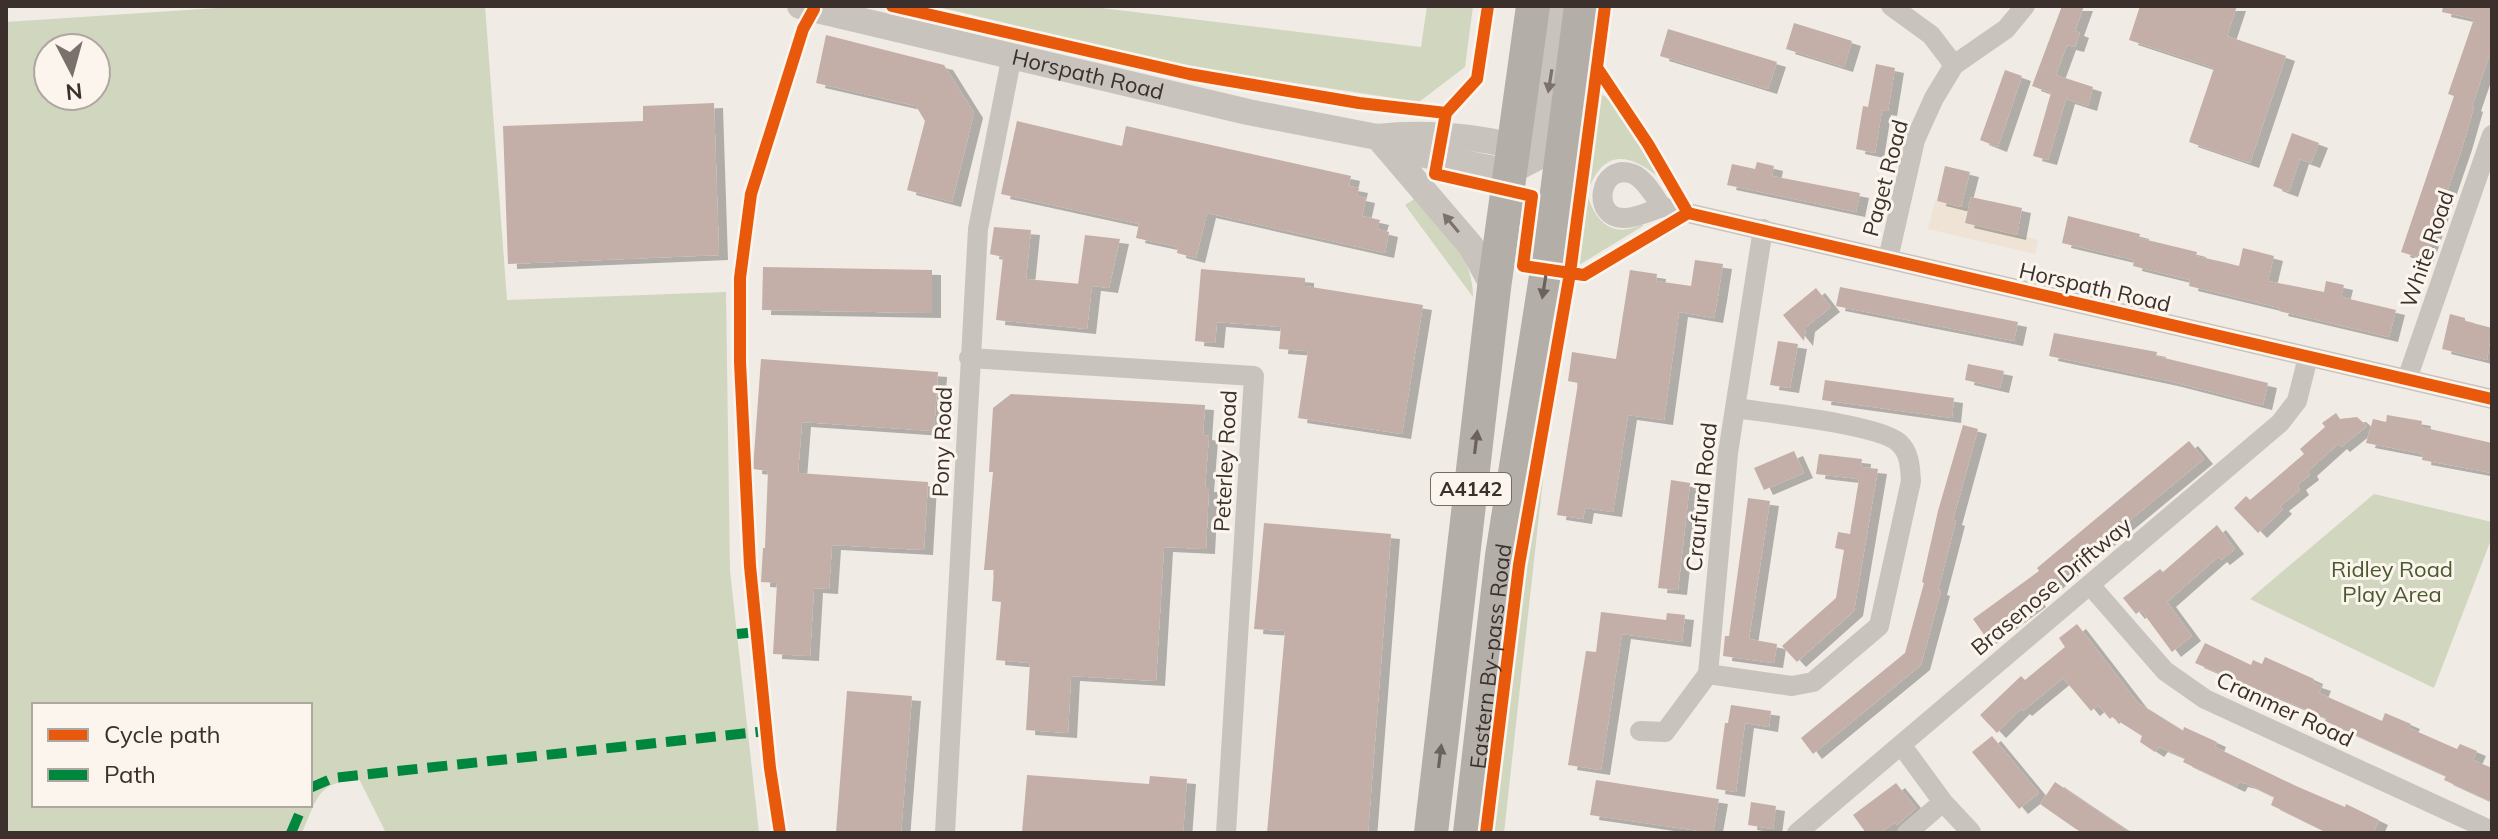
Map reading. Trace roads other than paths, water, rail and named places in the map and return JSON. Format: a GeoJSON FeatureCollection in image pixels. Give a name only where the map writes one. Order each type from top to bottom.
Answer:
{"type":"FeatureCollection","features":[{"type":"Feature","properties":{"kind":"highway","name":"Eastern By-pass Road"},"geometry":{"type":"LineString","coordinates":[[1470,833],[1502,556],[1547,270],[1529,164],[1533,6]]}},
{"type":"Feature","properties":{"kind":"highway","name":"Eastern By-pass Road"},"geometry":{"type":"LineString","coordinates":[[1431,833],[1494,288],[1529,164],[1581,6]]}},
{"type":"Feature","properties":{"kind":"street","name":"Horspath Road"},"geometry":{"type":"LineString","coordinates":[[800,6],[1248,112],[1377,137],[1414,132],[1529,164]]}},
{"type":"Feature","properties":{"kind":"street"},"geometry":{"type":"LineString","coordinates":[[1529,164],[1561,6]]}},
{"type":"Feature","properties":{"kind":"street"},"geometry":{"type":"LineString","coordinates":[[1891,6],[1931,35],[1954,65]]}},
{"type":"Feature","properties":{"kind":"street","name":"Paget Road"},"geometry":{"type":"LineString","coordinates":[[1888,259],[1915,140],[1934,98],[1954,65],[2006,29],[2025,6]]}},
{"type":"Feature","properties":{"kind":"street","name":"Pony Road"},"geometry":{"type":"LineString","coordinates":[[945,833],[978,229],[1012,55]]}},
{"type":"Feature","properties":{"kind":"street","name":"White Road"},"geometry":{"type":"LineString","coordinates":[[2407,379],[2492,135]]}},
{"type":"Feature","properties":{"kind":"street"},"geometry":{"type":"LineString","coordinates":[[1377,137],[1471,246],[1494,288]]}},
{"type":"Feature","properties":{"kind":"street","name":"Horspath Road"},"geometry":{"type":"LineString","coordinates":[[1662,207],[2492,399]]}},
{"type":"Feature","properties":{"kind":"street","name":"Craufurd Road"},"geometry":{"type":"LineString","coordinates":[[1708,674],[1728,453],[1763,229]]}},
{"type":"Feature","properties":{"kind":"street","name":"Brasenose Driftway"},"geometry":{"type":"LineString","coordinates":[[1797,833],[2290,413],[2297,401],[2308,357]]}},
{"type":"Feature","properties":{"kind":"street","name":"Peterley Road"},"geometry":{"type":"LineString","coordinates":[[969,358],[1254,376],[1226,833]]}},
{"type":"Feature","properties":{"kind":"street"},"geometry":{"type":"LineString","coordinates":[[1640,731],[1665,732],[1708,674],[1792,686],[1813,682],[1879,626],[1911,481],[1909,459],[1899,442],[1877,431],[1735,408]]}},
{"type":"Feature","properties":{"kind":"street","name":"Cranmer Road"},"geometry":{"type":"LineString","coordinates":[[2090,585],[2165,671],[2205,699],[2492,831]]}},
{"type":"Feature","properties":{"kind":"street"},"geometry":{"type":"LineString","coordinates":[[1902,746],[1943,802],[1971,832]]}},
{"type":"Feature","properties":{"kind":"street"},"geometry":{"type":"LineString","coordinates":[[1907,833],[1943,802]]}},
{"type":"Feature","properties":{"kind":"park label","name":"Ridley Road Play Area"},"geometry":{"type":"Point","coordinates":[2392,582]}}]}
